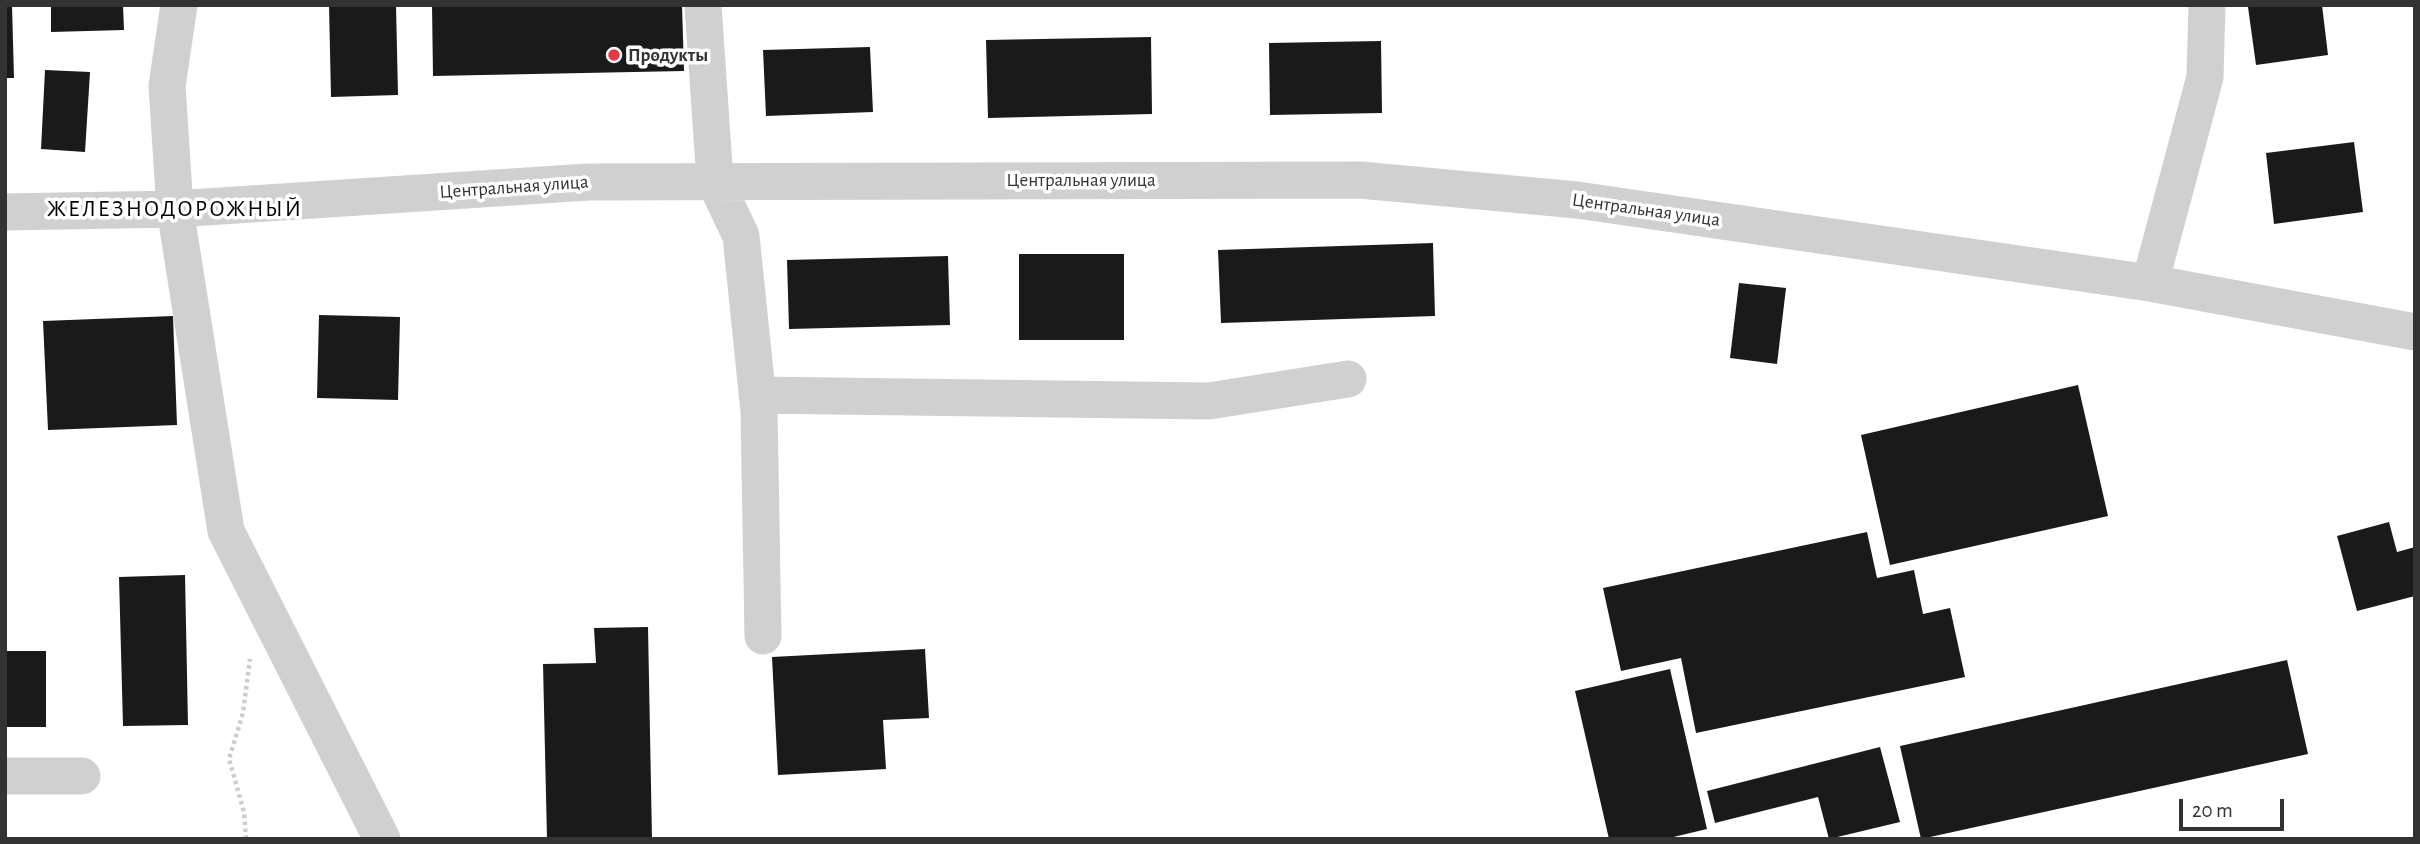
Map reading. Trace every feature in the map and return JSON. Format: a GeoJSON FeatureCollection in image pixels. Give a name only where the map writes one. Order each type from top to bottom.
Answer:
{"type":"FeatureCollection","features":[{"type":"Feature","properties":{"kind":"street"},"geometry":{"type":"LineString","coordinates":[[180,5],[167,86],[175,209],[226,531],[382,839]]}},
{"type":"Feature","properties":{"kind":"street"},"geometry":{"type":"LineString","coordinates":[[703,5],[715,181],[741,236],[757,395],[763,636]]}},
{"type":"Feature","properties":{"kind":"street"},"geometry":{"type":"LineString","coordinates":[[2150,283],[2205,77],[2207,5]]}},
{"type":"Feature","properties":{"kind":"street","name":"Центральная улица"},"geometry":{"type":"LineString","coordinates":[[5,212],[175,209],[588,181],[1360,180],[1577,200],[2150,283],[2415,332]]}},
{"type":"Feature","properties":{"kind":"street"},"geometry":{"type":"LineString","coordinates":[[757,395],[1209,401],[1348,379]]}},
{"type":"Feature","properties":{"kind":"street"},"geometry":{"type":"LineString","coordinates":[[5,776],[82,776]]}},
{"type":"Feature","properties":{"kind":"path"},"geometry":{"type":"LineString","coordinates":[[246,839],[244,812],[229,759],[243,713],[250,662],[248,649]]}},
{"type":"Feature","properties":{"kind":"building"},"geometry":{"type":"Polygon","coordinates":[[[5,5],[12,5],[14,78],[5,78],[5,5]]]}},
{"type":"Feature","properties":{"kind":"building"},"geometry":{"type":"Polygon","coordinates":[[[51,5],[123,5],[124,30],[51,32],[51,5]]]}},
{"type":"Feature","properties":{"kind":"building"},"geometry":{"type":"Polygon","coordinates":[[[329,5],[396,5],[398,95],[331,97],[329,5]]]}},
{"type":"Feature","properties":{"kind":"building"},"geometry":{"type":"Polygon","coordinates":[[[432,5],[682,5],[684,71],[433,76],[432,5]]]}},
{"type":"Feature","properties":{"kind":"building"},"geometry":{"type":"Polygon","coordinates":[[[2322,5],[2328,55],[2256,65],[2248,7],[2322,5]]]}},
{"type":"Feature","properties":{"kind":"building"},"geometry":{"type":"Polygon","coordinates":[[[1151,37],[1152,114],[988,118],[986,40],[1151,37]]]}},
{"type":"Feature","properties":{"kind":"building"},"geometry":{"type":"Polygon","coordinates":[[[1381,41],[1382,113],[1270,115],[1269,43],[1381,41]]]}},
{"type":"Feature","properties":{"kind":"building"},"geometry":{"type":"Polygon","coordinates":[[[870,47],[873,112],[766,116],[763,50],[870,47]]]}},
{"type":"Feature","properties":{"kind":"building"},"geometry":{"type":"Polygon","coordinates":[[[45,70],[90,72],[85,152],[41,149],[45,70]]]}},
{"type":"Feature","properties":{"kind":"building"},"geometry":{"type":"Polygon","coordinates":[[[2354,142],[2363,212],[2274,224],[2266,153],[2354,142]]]}},
{"type":"Feature","properties":{"kind":"building"},"geometry":{"type":"Polygon","coordinates":[[[1433,243],[1435,316],[1221,323],[1218,250],[1433,243]]]}},
{"type":"Feature","properties":{"kind":"building"},"geometry":{"type":"Polygon","coordinates":[[[1019,254],[1124,254],[1124,340],[1019,340],[1019,254]]]}},
{"type":"Feature","properties":{"kind":"building"},"geometry":{"type":"Polygon","coordinates":[[[948,256],[950,325],[789,329],[787,260],[948,256]]]}},
{"type":"Feature","properties":{"kind":"building"},"geometry":{"type":"Polygon","coordinates":[[[1739,283],[1786,288],[1777,364],[1730,358],[1739,283]]]}},
{"type":"Feature","properties":{"kind":"building"},"geometry":{"type":"Polygon","coordinates":[[[319,315],[400,317],[398,400],[317,398],[319,315]]]}},
{"type":"Feature","properties":{"kind":"building"},"geometry":{"type":"Polygon","coordinates":[[[173,316],[177,425],[48,430],[43,321],[173,316]]]}},
{"type":"Feature","properties":{"kind":"building"},"geometry":{"type":"Polygon","coordinates":[[[2078,385],[2108,516],[1890,565],[1861,435],[2078,385]]]}},
{"type":"Feature","properties":{"kind":"building"},"geometry":{"type":"Polygon","coordinates":[[[2389,522],[2397,552],[2415,547],[2415,596],[2357,611],[2337,536],[2389,522]]]}},
{"type":"Feature","properties":{"kind":"building"},"geometry":{"type":"Polygon","coordinates":[[[1867,532],[1877,578],[1914,570],[1923,614],[1950,608],[1965,677],[1696,733],[1681,658],[1621,671],[1603,588],[1867,532]]]}},
{"type":"Feature","properties":{"kind":"building"},"geometry":{"type":"Polygon","coordinates":[[[185,575],[188,725],[123,726],[119,577],[185,575]]]}},
{"type":"Feature","properties":{"kind":"building"},"geometry":{"type":"Polygon","coordinates":[[[648,627],[652,839],[547,839],[543,664],[596,663],[594,628],[648,627]]]}},
{"type":"Feature","properties":{"kind":"building"},"geometry":{"type":"Polygon","coordinates":[[[925,649],[929,718],[883,720],[886,769],[778,775],[772,657],[925,649]]]}},
{"type":"Feature","properties":{"kind":"building"},"geometry":{"type":"Polygon","coordinates":[[[5,651],[46,651],[46,727],[5,727],[5,651]]]}},
{"type":"Feature","properties":{"kind":"building"},"geometry":{"type":"Polygon","coordinates":[[[2287,660],[2308,754],[1921,839],[1900,746],[2287,660]]]}},
{"type":"Feature","properties":{"kind":"building"},"geometry":{"type":"Polygon","coordinates":[[[1670,669],[1707,829],[1665,839],[1609,839],[1575,691],[1670,669]]]}},
{"type":"Feature","properties":{"kind":"building"},"geometry":{"type":"Polygon","coordinates":[[[1880,747],[1900,822],[1829,839],[1818,797],[1715,823],[1707,791],[1880,747]]]}},
{"type":"Feature","properties":{"kind":"place","name":"Продукты"},"geometry":{"type":"Point","coordinates":[614,55]}},
{"type":"Feature","properties":{"kind":"district","name":"ЖЕЛЕЗНОДОРОЖНЫЙ"},"geometry":{"type":"Point","coordinates":[175,209]}}]}
